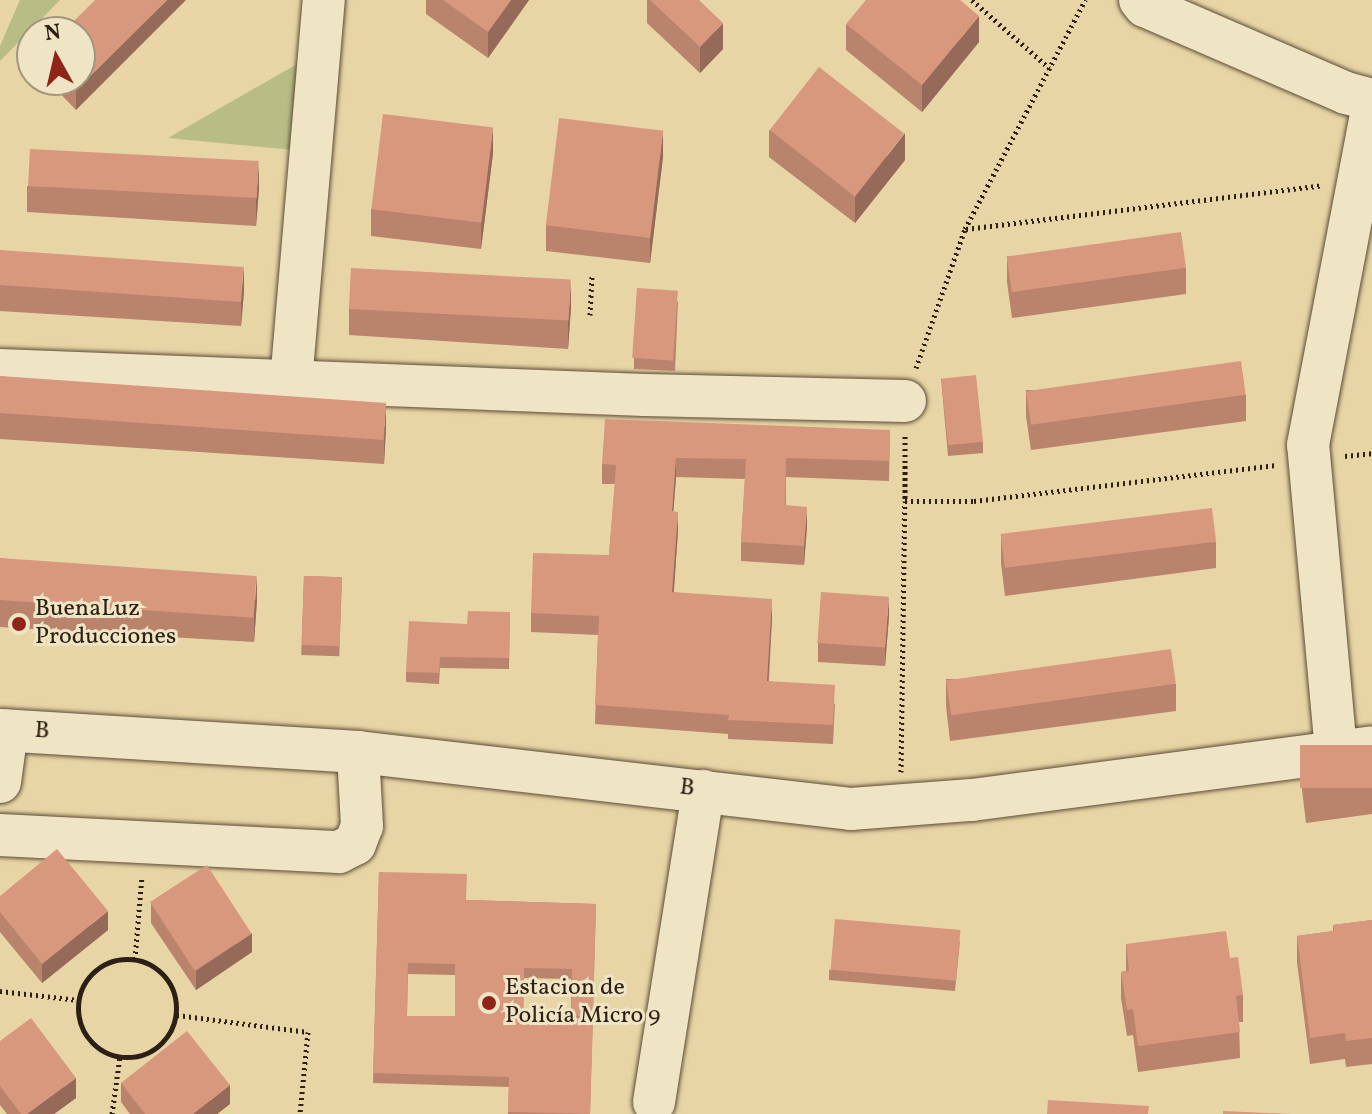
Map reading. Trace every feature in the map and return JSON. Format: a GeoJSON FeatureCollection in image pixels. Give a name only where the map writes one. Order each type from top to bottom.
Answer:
{"type":"FeatureCollection","features":[{"type":"Feature","properties":{"kind":"street"},"geometry":{"type":"LineString","coordinates":[[291,382],[324,0]]}},
{"type":"Feature","properties":{"kind":"street"},"geometry":{"type":"LineString","coordinates":[[1140,0],[1145,6],[1346,93],[1372,100]]}},
{"type":"Feature","properties":{"kind":"street"},"geometry":{"type":"LineString","coordinates":[[1354,749],[1308,461],[1309,430],[1372,109]]}},
{"type":"Feature","properties":{"kind":"street"},"geometry":{"type":"LineString","coordinates":[[0,370],[905,401]]}},
{"type":"Feature","properties":{"kind":"street"},"geometry":{"type":"LineString","coordinates":[[0,782],[3,730]]}},
{"type":"Feature","properties":{"kind":"street","name":"B"},"geometry":{"type":"LineString","coordinates":[[3,730],[358,752],[851,809],[901,807],[1354,749]]}},
{"type":"Feature","properties":{"kind":"street"},"geometry":{"type":"LineString","coordinates":[[0,835],[339,852],[355,844],[362,826],[358,752]]}},
{"type":"Feature","properties":{"kind":"street"},"geometry":{"type":"LineString","coordinates":[[654,1102],[703,791]]}},
{"type":"Feature","properties":{"kind":"path"},"geometry":{"type":"LineString","coordinates":[[972,0],[1049,68]]}},
{"type":"Feature","properties":{"kind":"path"},"geometry":{"type":"LineString","coordinates":[[901,807],[905,401],[965,229],[1085,0]]}},
{"type":"Feature","properties":{"kind":"path"},"geometry":{"type":"LineString","coordinates":[[965,229],[1358,181]]}},
{"type":"Feature","properties":{"kind":"path"},"geometry":{"type":"LineString","coordinates":[[590,315],[592,275]]}},
{"type":"Feature","properties":{"kind":"path"},"geometry":{"type":"LineString","coordinates":[[905,501],[974,501],[1372,453]]}},
{"type":"Feature","properties":{"kind":"path"},"geometry":{"type":"LineString","coordinates":[[135,959],[144,843]]}},
{"type":"Feature","properties":{"kind":"path"},"geometry":{"type":"LineString","coordinates":[[135,959],[151,965],[164,975],[173,990],[177,1015],[166,1038],[153,1049],[120,1056],[105,1052],[83,1030],[78,1000],[92,973],[105,964],[135,959]]}},
{"type":"Feature","properties":{"kind":"path"},"geometry":{"type":"LineString","coordinates":[[0,991],[78,1000]]}},
{"type":"Feature","properties":{"kind":"path"},"geometry":{"type":"LineString","coordinates":[[177,1015],[308,1032],[300,1114]]}},
{"type":"Feature","properties":{"kind":"path"},"geometry":{"type":"LineString","coordinates":[[112,1114],[120,1056]]}},
{"type":"Feature","properties":{"kind":"green space"},"geometry":{"type":"Polygon","coordinates":[[[20,0],[60,0],[44,16],[16,16],[16,45],[0,61],[0,46],[20,0]]]}},
{"type":"Feature","properties":{"kind":"green space"},"geometry":{"type":"Polygon","coordinates":[[[299,63],[294,150],[168,138],[299,63]]]}},
{"type":"Feature","properties":{"kind":"building"},"geometry":{"type":"Polygon","coordinates":[[[95,0],[167,0],[96,70],[96,16],[79,16],[95,0]]]}},
{"type":"Feature","properties":{"kind":"building"},"geometry":{"type":"Polygon","coordinates":[[[443,0],[511,0],[488,32],[443,0]]]}},
{"type":"Feature","properties":{"kind":"building"},"geometry":{"type":"Polygon","coordinates":[[[650,0],[699,0],[723,23],[700,47],[650,0]]]}},
{"type":"Feature","properties":{"kind":"building"},"geometry":{"type":"Polygon","coordinates":[[[866,0],[960,0],[979,16],[922,85],[846,24],[866,0]]]}},
{"type":"Feature","properties":{"kind":"building"},"geometry":{"type":"Polygon","coordinates":[[[819,67],[904,133],[855,197],[770,130],[819,67]]]}},
{"type":"Feature","properties":{"kind":"building"},"geometry":{"type":"Polygon","coordinates":[[[383,114],[493,128],[481,223],[371,209],[383,114]]]}},
{"type":"Feature","properties":{"kind":"building"},"geometry":{"type":"Polygon","coordinates":[[[559,118],[663,131],[650,238],[546,225],[559,118]]]}},
{"type":"Feature","properties":{"kind":"building"},"geometry":{"type":"Polygon","coordinates":[[[30,149],[259,161],[257,198],[28,186],[30,149]]]}},
{"type":"Feature","properties":{"kind":"building"},"geometry":{"type":"Polygon","coordinates":[[[1181,232],[1186,268],[1012,292],[1007,256],[1181,232]]]}},
{"type":"Feature","properties":{"kind":"building"},"geometry":{"type":"Polygon","coordinates":[[[0,250],[243,267],[241,302],[0,285],[0,250]]]}},
{"type":"Feature","properties":{"kind":"building"},"geometry":{"type":"Polygon","coordinates":[[[351,268],[571,280],[569,320],[349,309],[351,268]]]}},
{"type":"Feature","properties":{"kind":"building"},"geometry":{"type":"Polygon","coordinates":[[[637,288],[678,291],[673,361],[632,358],[637,288]]]}},
{"type":"Feature","properties":{"kind":"building"},"geometry":{"type":"Polygon","coordinates":[[[1241,361],[1246,395],[1031,425],[1026,391],[1241,361]]]}},
{"type":"Feature","properties":{"kind":"building"},"geometry":{"type":"Polygon","coordinates":[[[976,375],[983,442],[948,445],[941,379],[976,375]]]}},
{"type":"Feature","properties":{"kind":"building"},"geometry":{"type":"Polygon","coordinates":[[[0,376],[386,403],[383,440],[0,413],[0,376]]]}},
{"type":"Feature","properties":{"kind":"building"},"geometry":{"type":"Polygon","coordinates":[[[605,419],[890,430],[889,461],[786,458],[785,505],[807,507],[804,546],[741,542],[746,459],[676,458],[672,511],[678,512],[672,592],[772,599],[767,681],[835,685],[833,725],[728,720],[729,715],[595,705],[599,616],[531,613],[533,553],[609,555],[616,465],[602,464],[605,419]]]}},
{"type":"Feature","properties":{"kind":"building"},"geometry":{"type":"Polygon","coordinates":[[[1212,508],[1216,542],[1005,568],[1001,534],[1212,508]]]}},
{"type":"Feature","properties":{"kind":"building"},"geometry":{"type":"Polygon","coordinates":[[[0,558],[256,576],[253,618],[0,600],[0,558]]]}},
{"type":"Feature","properties":{"kind":"building"},"geometry":{"type":"Polygon","coordinates":[[[304,576],[342,577],[340,646],[302,645],[304,576]]]}},
{"type":"Feature","properties":{"kind":"building"},"geometry":{"type":"Polygon","coordinates":[[[821,592],[889,597],[885,648],[817,643],[821,592]]]}},
{"type":"Feature","properties":{"kind":"building"},"geometry":{"type":"Polygon","coordinates":[[[468,611],[510,612],[509,658],[440,657],[439,673],[406,672],[409,621],[467,624],[468,611]]]}},
{"type":"Feature","properties":{"kind":"building"},"geometry":{"type":"Polygon","coordinates":[[[1171,649],[1176,684],[951,715],[946,681],[1171,649]]]}},
{"type":"Feature","properties":{"kind":"building"},"geometry":{"type":"Polygon","coordinates":[[[1300,745],[1372,745],[1372,788],[1300,788],[1300,745]]]}},
{"type":"Feature","properties":{"kind":"building"},"geometry":{"type":"Polygon","coordinates":[[[57,849],[108,911],[42,964],[0,912],[0,896],[57,849]]]}},
{"type":"Feature","properties":{"kind":"building"},"geometry":{"type":"Polygon","coordinates":[[[207,865],[252,934],[195,971],[150,902],[207,865]]]}},
{"type":"Feature","properties":{"kind":"building","name":"Estacion de Policía Micro 9"},"geometry":{"type":"Polygon","coordinates":[[[379,872],[467,874],[466,900],[596,904],[593,1017],[571,1016],[572,969],[524,968],[523,1020],[593,1021],[590,1114],[508,1112],[509,1077],[373,1073],[379,872]],[[408,963],[407,1016],[455,1016],[455,964],[408,963]]]}},
{"type":"Feature","properties":{"kind":"building"},"geometry":{"type":"Polygon","coordinates":[[[835,919],[961,930],[956,981],[831,970],[835,919]]]}},
{"type":"Feature","properties":{"kind":"building"},"geometry":{"type":"Polygon","coordinates":[[[1372,920],[1372,1038],[1346,1041],[1345,1033],[1310,1038],[1297,936],[1334,931],[1333,925],[1372,920]]]}},
{"type":"Feature","properties":{"kind":"building"},"geometry":{"type":"Polygon","coordinates":[[[1226,931],[1230,958],[1238,957],[1243,995],[1236,996],[1240,1032],[1138,1046],[1133,1009],[1127,1010],[1121,972],[1129,971],[1126,944],[1226,931]]]}},
{"type":"Feature","properties":{"kind":"building"},"geometry":{"type":"Polygon","coordinates":[[[31,1018],[76,1078],[27,1114],[21,1114],[0,1086],[0,1041],[31,1018]]]}},
{"type":"Feature","properties":{"kind":"building"},"geometry":{"type":"Polygon","coordinates":[[[187,1031],[230,1085],[193,1114],[145,1114],[121,1083],[187,1031]]]}},
{"type":"Feature","properties":{"kind":"building"},"geometry":{"type":"Polygon","coordinates":[[[1048,1100],[1149,1106],[1148,1114],[1047,1114],[1048,1100]]]}},
{"type":"Feature","properties":{"kind":"building"},"geometry":{"type":"Polygon","coordinates":[[[1223,1111],[1291,1114],[1223,1114],[1223,1111]]]}},
{"type":"Feature","properties":{"kind":"place","name":"BuenaLuz Producciones"},"geometry":{"type":"Point","coordinates":[19,624]}},
{"type":"Feature","properties":{"kind":"place","name":"Estacion de Policía Micro 9"},"geometry":{"type":"Point","coordinates":[489,1003]}}]}
